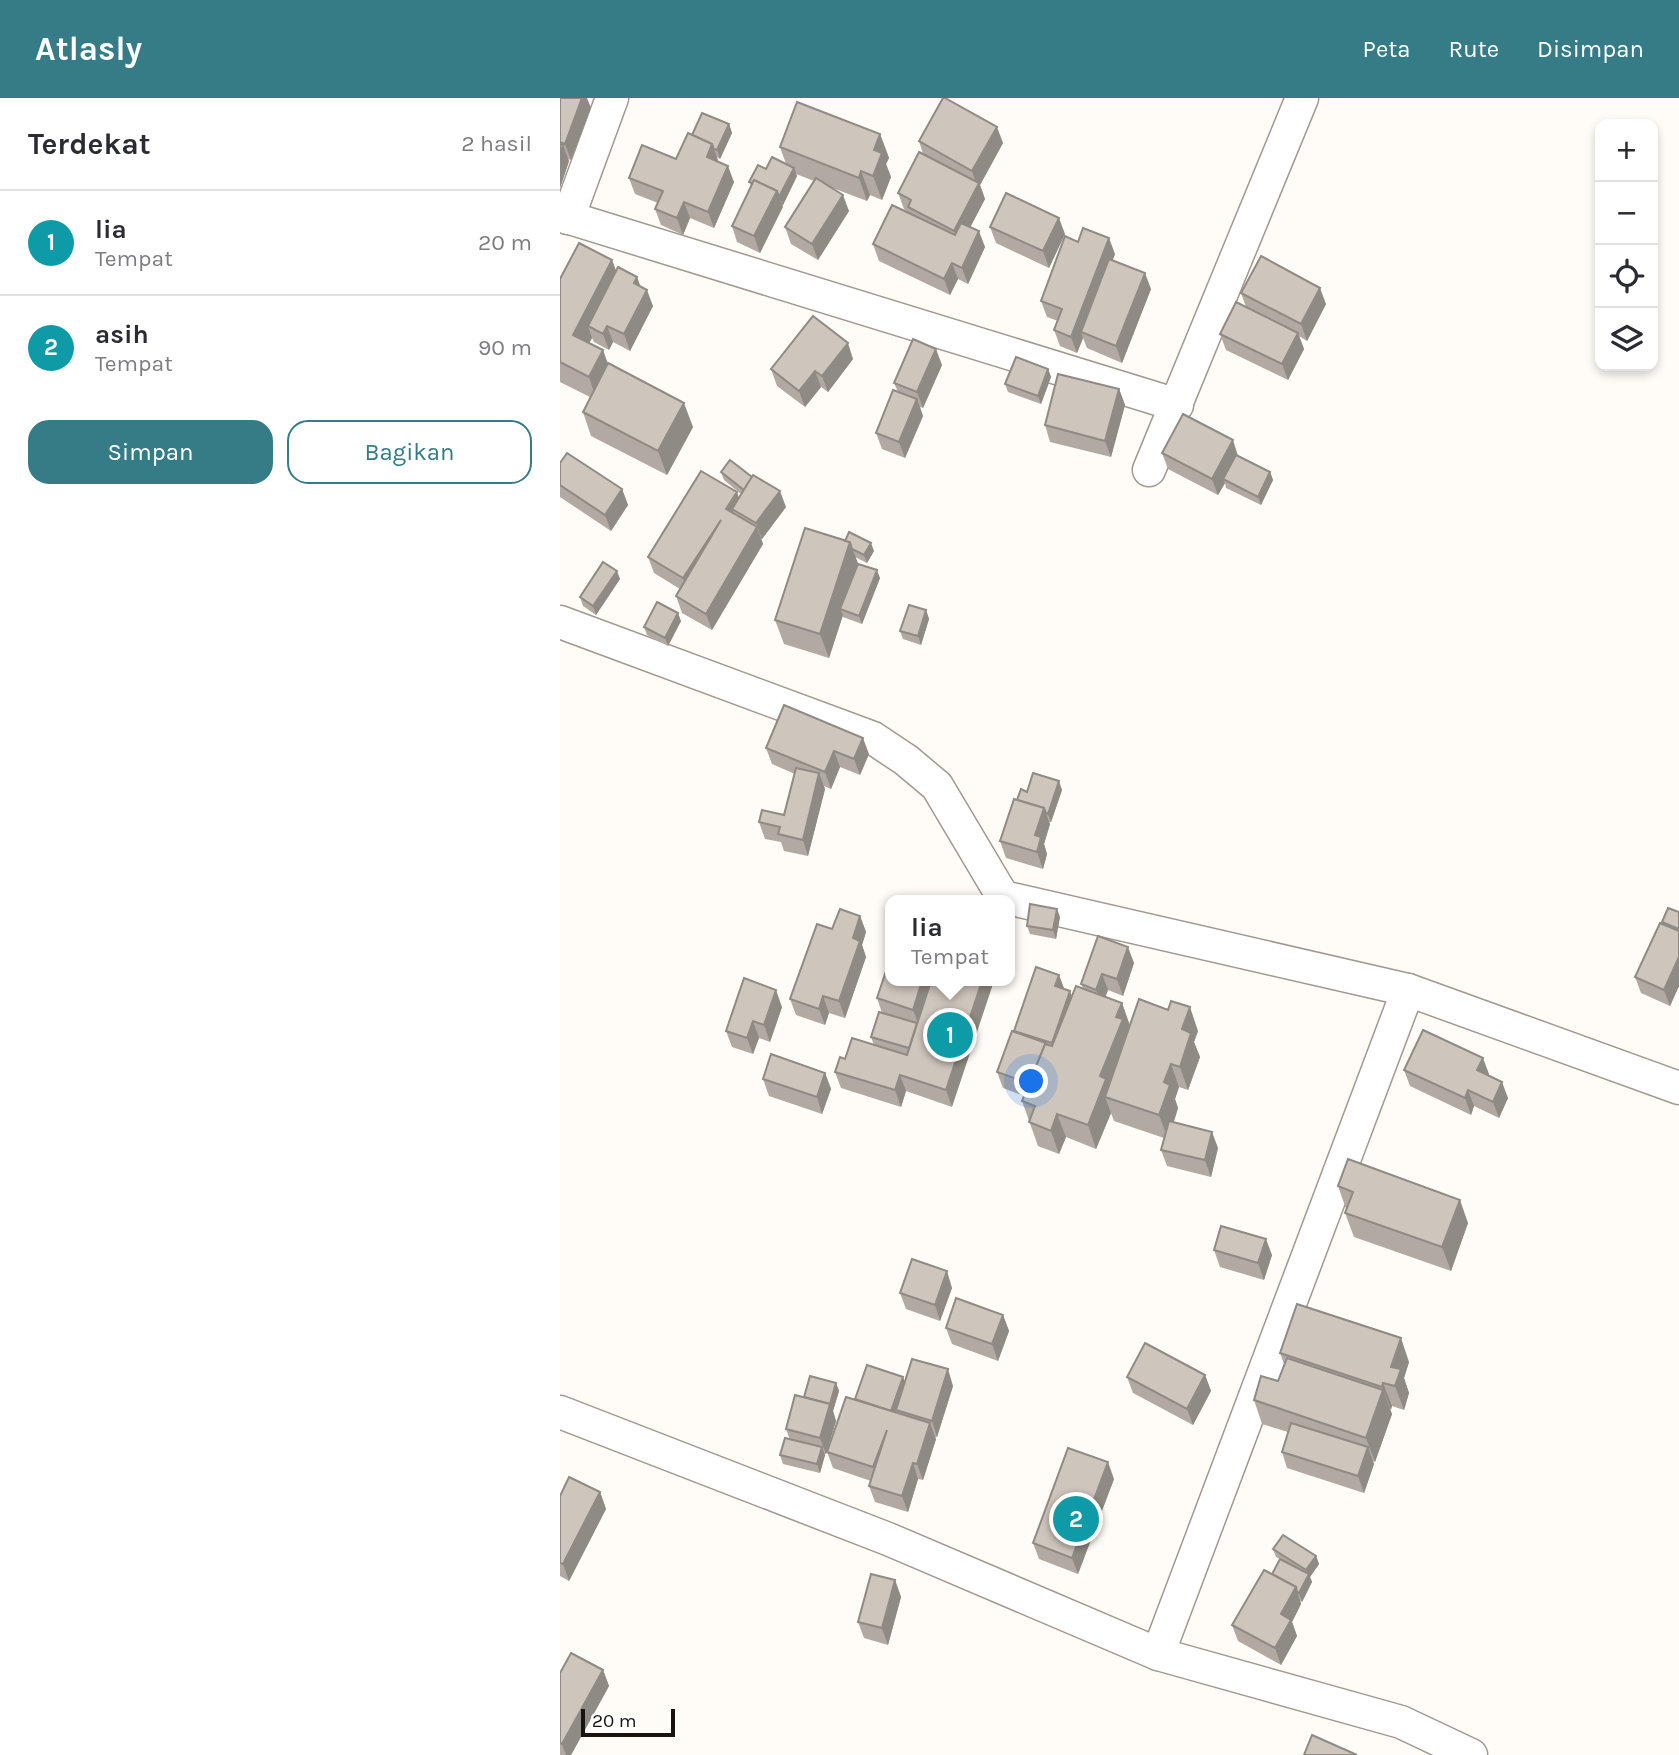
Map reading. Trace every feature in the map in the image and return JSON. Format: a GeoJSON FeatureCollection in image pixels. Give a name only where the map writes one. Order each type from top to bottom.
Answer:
{"type":"FeatureCollection","features":[{"type":"Feature","properties":{"kind":"street"},"geometry":{"type":"LineString","coordinates":[[612,98],[564,216],[1177,405]]}},
{"type":"Feature","properties":{"kind":"street"},"geometry":{"type":"LineString","coordinates":[[1149,470],[1302,98]]}},
{"type":"Feature","properties":{"kind":"street"},"geometry":{"type":"LineString","coordinates":[[560,622],[873,738],[906,760],[937,786],[1002,895]]}},
{"type":"Feature","properties":{"kind":"street"},"geometry":{"type":"LineString","coordinates":[[1015,900],[1408,990],[1679,1088]]}},
{"type":"Feature","properties":{"kind":"street"},"geometry":{"type":"LineString","coordinates":[[1158,1654],[1408,990]]}},
{"type":"Feature","properties":{"kind":"street"},"geometry":{"type":"LineString","coordinates":[[560,1412],[888,1539],[1158,1654],[1401,1722],[1471,1755]]}},
{"type":"Feature","properties":{"kind":"building"},"geometry":{"type":"Polygon","coordinates":[[[560,98],[582,98],[565,144],[560,142],[560,98]]]}},
{"type":"Feature","properties":{"kind":"building"},"geometry":{"type":"Polygon","coordinates":[[[943,98],[997,127],[972,171],[919,141],[943,98]]]}},
{"type":"Feature","properties":{"kind":"building"},"geometry":{"type":"Polygon","coordinates":[[[797,102],[880,134],[874,150],[882,153],[873,176],[861,171],[859,178],[780,147],[797,102]]]}},
{"type":"Feature","properties":{"kind":"building"},"geometry":{"type":"Polygon","coordinates":[[[702,113],[729,124],[717,150],[712,144],[692,135],[702,113]]]}},
{"type":"Feature","properties":{"kind":"building"},"geometry":{"type":"Polygon","coordinates":[[[688,133],[712,144],[707,157],[728,166],[708,212],[684,202],[677,218],[655,209],[663,191],[629,178],[642,145],[676,159],[688,133]]]}},
{"type":"Feature","properties":{"kind":"building"},"geometry":{"type":"Polygon","coordinates":[[[919,152],[979,183],[954,231],[908,207],[911,200],[898,193],[919,152]]]}},
{"type":"Feature","properties":{"kind":"building"},"geometry":{"type":"Polygon","coordinates":[[[772,157],[794,168],[779,197],[777,191],[754,180],[749,182],[758,165],[766,169],[772,157]]]}},
{"type":"Feature","properties":{"kind":"building"},"geometry":{"type":"Polygon","coordinates":[[[816,178],[843,195],[812,244],[785,227],[816,178]]]}},
{"type":"Feature","properties":{"kind":"building"},"geometry":{"type":"Polygon","coordinates":[[[754,180],[777,191],[754,236],[732,226],[754,180]]]}},
{"type":"Feature","properties":{"kind":"building"},"geometry":{"type":"Polygon","coordinates":[[[1006,193],[1059,218],[1043,251],[990,227],[1006,193]]]}},
{"type":"Feature","properties":{"kind":"building"},"geometry":{"type":"Polygon","coordinates":[[[892,205],[955,235],[961,223],[979,231],[962,268],[952,263],[944,279],[873,244],[892,205]]]}},
{"type":"Feature","properties":{"kind":"building"},"geometry":{"type":"Polygon","coordinates":[[[1083,228],[1109,238],[1071,337],[1054,330],[1062,309],[1041,301],[1065,236],[1078,242],[1083,228]]]}},
{"type":"Feature","properties":{"kind":"building"},"geometry":{"type":"Polygon","coordinates":[[[579,243],[612,260],[573,335],[603,350],[589,377],[560,362],[560,279],[579,243]]]}},
{"type":"Feature","properties":{"kind":"building"},"geometry":{"type":"Polygon","coordinates":[[[1261,256],[1320,288],[1301,324],[1241,293],[1261,256]]]}},
{"type":"Feature","properties":{"kind":"building"},"geometry":{"type":"Polygon","coordinates":[[[1109,259],[1145,273],[1116,346],[1081,332],[1109,259]]]}},
{"type":"Feature","properties":{"kind":"building"},"geometry":{"type":"Polygon","coordinates":[[[618,267],[637,277],[634,283],[647,290],[624,334],[607,326],[603,334],[588,326],[618,267]]]}},
{"type":"Feature","properties":{"kind":"building"},"geometry":{"type":"Polygon","coordinates":[[[1236,302],[1298,333],[1282,364],[1220,334],[1236,302]]]}},
{"type":"Feature","properties":{"kind":"building"},"geometry":{"type":"Polygon","coordinates":[[[813,316],[848,343],[822,376],[815,371],[799,391],[771,369],[813,316]]]}},
{"type":"Feature","properties":{"kind":"building"},"geometry":{"type":"Polygon","coordinates":[[[913,339],[936,349],[917,392],[894,383],[913,339]]]}},
{"type":"Feature","properties":{"kind":"building"},"geometry":{"type":"Polygon","coordinates":[[[1016,357],[1048,369],[1038,396],[1005,384],[1016,357]]]}},
{"type":"Feature","properties":{"kind":"building"},"geometry":{"type":"Polygon","coordinates":[[[608,363],[684,403],[658,451],[583,412],[608,363]]]}},
{"type":"Feature","properties":{"kind":"building"},"geometry":{"type":"Polygon","coordinates":[[[1058,374],[1119,389],[1105,441],[1045,425],[1058,374]]]}},
{"type":"Feature","properties":{"kind":"building"},"geometry":{"type":"Polygon","coordinates":[[[893,390],[917,399],[899,442],[876,433],[893,390]]]}},
{"type":"Feature","properties":{"kind":"building"},"geometry":{"type":"Polygon","coordinates":[[[1183,414],[1233,440],[1212,479],[1162,453],[1183,414]]]}},
{"type":"Feature","properties":{"kind":"building"},"geometry":{"type":"Polygon","coordinates":[[[567,453],[622,489],[605,515],[560,485],[560,463],[567,453]]]}},
{"type":"Feature","properties":{"kind":"building"},"geometry":{"type":"Polygon","coordinates":[[[1236,455],[1270,472],[1258,497],[1223,479],[1236,455]]]}},
{"type":"Feature","properties":{"kind":"building"},"geometry":{"type":"Polygon","coordinates":[[[730,460],[752,477],[744,490],[721,472],[730,460]]]}},
{"type":"Feature","properties":{"kind":"building"},"geometry":{"type":"Polygon","coordinates":[[[701,471],[737,492],[726,509],[757,527],[706,614],[676,596],[721,520],[683,578],[648,557],[701,471]]]}},
{"type":"Feature","properties":{"kind":"building"},"geometry":{"type":"Polygon","coordinates":[[[753,475],[780,491],[756,523],[732,509],[753,475]]]}},
{"type":"Feature","properties":{"kind":"building"},"geometry":{"type":"Polygon","coordinates":[[[805,528],[850,542],[820,634],[775,620],[805,528]]]}},
{"type":"Feature","properties":{"kind":"building"},"geometry":{"type":"Polygon","coordinates":[[[849,532],[871,543],[864,555],[852,549],[850,542],[845,541],[849,532]]]}},
{"type":"Feature","properties":{"kind":"building"},"geometry":{"type":"Polygon","coordinates":[[[603,562],[617,571],[593,606],[580,597],[603,562]]]}},
{"type":"Feature","properties":{"kind":"building"},"geometry":{"type":"Polygon","coordinates":[[[858,564],[877,570],[859,616],[840,609],[858,564]]]}},
{"type":"Feature","properties":{"kind":"building"},"geometry":{"type":"Polygon","coordinates":[[[657,602],[678,613],[665,638],[644,627],[657,602]]]}},
{"type":"Feature","properties":{"kind":"building"},"geometry":{"type":"Polygon","coordinates":[[[909,605],[926,610],[918,636],[900,631],[909,605]]]}},
{"type":"Feature","properties":{"kind":"building"},"geometry":{"type":"Polygon","coordinates":[[[784,705],[863,738],[854,759],[834,751],[825,772],[766,748],[784,705]]]}},
{"type":"Feature","properties":{"kind":"building"},"geometry":{"type":"Polygon","coordinates":[[[796,768],[819,773],[803,840],[778,834],[780,827],[759,822],[762,810],[784,815],[796,768]]]}},
{"type":"Feature","properties":{"kind":"building"},"geometry":{"type":"Polygon","coordinates":[[[1033,773],[1059,781],[1048,814],[1044,808],[1017,800],[1021,789],[1027,792],[1033,773]]]}},
{"type":"Feature","properties":{"kind":"building"},"geometry":{"type":"Polygon","coordinates":[[[1014,799],[1044,808],[1035,835],[1041,837],[1037,852],[1000,841],[1014,799]]]}},
{"type":"Feature","properties":{"kind":"building"},"geometry":{"type":"Polygon","coordinates":[[[1030,904],[1057,909],[1053,930],[1027,926],[1030,904]]]}},
{"type":"Feature","properties":{"kind":"building"},"geometry":{"type":"Polygon","coordinates":[[[1668,908],[1679,912],[1679,929],[1662,922],[1668,908]]]}},
{"type":"Feature","properties":{"kind":"building"},"geometry":{"type":"Polygon","coordinates":[[[840,909],[860,916],[853,938],[860,941],[839,1001],[823,996],[819,1009],[790,999],[817,924],[832,929],[840,909]]]}},
{"type":"Feature","properties":{"kind":"building"},"geometry":{"type":"Polygon","coordinates":[[[1660,923],[1679,931],[1679,957],[1664,990],[1635,977],[1660,923]]]}},
{"type":"Feature","properties":{"kind":"building"},"geometry":{"type":"Polygon","coordinates":[[[1098,936],[1128,947],[1117,979],[1102,974],[1096,990],[1081,984],[1098,936]]]}},
{"type":"Feature","properties":{"kind":"building"},"geometry":{"type":"Polygon","coordinates":[[[1036,967],[1059,975],[1055,986],[1070,991],[1052,1043],[1014,1031],[1036,967]]]}},
{"type":"Feature","properties":{"kind":"building"},"geometry":{"type":"Polygon","coordinates":[[[885,974],[885,986],[920,986],[913,1010],[877,998],[885,974]]]}},
{"type":"Feature","properties":{"kind":"building"},"geometry":{"type":"Polygon","coordinates":[[[744,978],[776,990],[764,1025],[753,1021],[747,1038],[726,1031],[744,978]]]}},
{"type":"Feature","properties":{"kind":"building"},"geometry":{"type":"Polygon","coordinates":[[[929,986],[980,986],[946,1090],[900,1075],[895,1090],[835,1072],[840,1057],[845,1059],[852,1038],[907,1055],[929,986]]]}},
{"type":"Feature","properties":{"kind":"building"},"geometry":{"type":"Polygon","coordinates":[[[1076,986],[1122,1003],[1116,1017],[1123,1019],[1100,1076],[1106,1079],[1088,1125],[1057,1114],[1051,1131],[1029,1122],[1035,1106],[1022,1101],[1045,1044],[1052,1046],[1076,986]]]}},
{"type":"Feature","properties":{"kind":"building"},"geometry":{"type":"Polygon","coordinates":[[[1139,999],[1168,1010],[1171,1001],[1190,1007],[1182,1029],[1191,1033],[1180,1067],[1171,1064],[1164,1082],[1170,1085],[1159,1115],[1105,1097],[1139,999]]]}},
{"type":"Feature","properties":{"kind":"building"},"geometry":{"type":"Polygon","coordinates":[[[879,1012],[917,1023],[909,1048],[871,1037],[879,1012]]]}},
{"type":"Feature","properties":{"kind":"building"},"geometry":{"type":"Polygon","coordinates":[[[1423,1030],[1483,1058],[1477,1070],[1502,1082],[1493,1102],[1468,1090],[1465,1098],[1404,1070],[1423,1030]]]}},
{"type":"Feature","properties":{"kind":"building"},"geometry":{"type":"Polygon","coordinates":[[[1012,1031],[1046,1043],[1029,1083],[997,1072],[1012,1031]]]}},
{"type":"Feature","properties":{"kind":"building"},"geometry":{"type":"Polygon","coordinates":[[[771,1054],[825,1073],[817,1097],[763,1079],[771,1054]]]}},
{"type":"Feature","properties":{"kind":"building"},"geometry":{"type":"Polygon","coordinates":[[[1169,1121],[1212,1132],[1205,1160],[1161,1150],[1169,1121]]]}},
{"type":"Feature","properties":{"kind":"building"},"geometry":{"type":"Polygon","coordinates":[[[1348,1159],[1460,1200],[1442,1247],[1345,1213],[1353,1192],[1338,1186],[1348,1159]]]}},
{"type":"Feature","properties":{"kind":"building"},"geometry":{"type":"Polygon","coordinates":[[[1221,1226],[1266,1239],[1258,1263],[1214,1250],[1221,1226]]]}},
{"type":"Feature","properties":{"kind":"building"},"geometry":{"type":"Polygon","coordinates":[[[912,1259],[947,1271],[935,1305],[900,1293],[912,1259]]]}},
{"type":"Feature","properties":{"kind":"building"},"geometry":{"type":"Polygon","coordinates":[[[956,1298],[1003,1315],[992,1344],[946,1328],[956,1298]]]}},
{"type":"Feature","properties":{"kind":"building"},"geometry":{"type":"Polygon","coordinates":[[[1297,1304],[1401,1338],[1391,1367],[1401,1369],[1395,1386],[1383,1383],[1382,1387],[1280,1353],[1297,1304]]]}},
{"type":"Feature","properties":{"kind":"building"},"geometry":{"type":"Polygon","coordinates":[[[1145,1343],[1205,1375],[1187,1409],[1127,1377],[1145,1343]]]}},
{"type":"Feature","properties":{"kind":"building"},"geometry":{"type":"Polygon","coordinates":[[[1287,1358],[1383,1390],[1366,1438],[1254,1400],[1261,1376],[1278,1381],[1287,1358]]]}},
{"type":"Feature","properties":{"kind":"building"},"geometry":{"type":"Polygon","coordinates":[[[912,1359],[948,1369],[932,1421],[896,1410],[912,1359]]]}},
{"type":"Feature","properties":{"kind":"building"},"geometry":{"type":"Polygon","coordinates":[[[867,1365],[903,1377],[891,1411],[855,1399],[867,1365]]]}},
{"type":"Feature","properties":{"kind":"building"},"geometry":{"type":"Polygon","coordinates":[[[810,1376],[836,1383],[830,1404],[804,1397],[810,1376]]]}},
{"type":"Feature","properties":{"kind":"building"},"geometry":{"type":"Polygon","coordinates":[[[795,1395],[830,1404],[820,1438],[786,1429],[795,1395]]]}},
{"type":"Feature","properties":{"kind":"building"},"geometry":{"type":"Polygon","coordinates":[[[846,1397],[930,1423],[917,1464],[913,1463],[902,1496],[869,1486],[887,1430],[873,1467],[827,1452],[846,1397]]]}},
{"type":"Feature","properties":{"kind":"building"},"geometry":{"type":"Polygon","coordinates":[[[1291,1423],[1368,1447],[1358,1476],[1282,1452],[1291,1423]]]}},
{"type":"Feature","properties":{"kind":"building"},"geometry":{"type":"Polygon","coordinates":[[[785,1438],[822,1447],[817,1464],[780,1455],[785,1438]]]}},
{"type":"Feature","properties":{"kind":"building"},"geometry":{"type":"Polygon","coordinates":[[[1068,1448],[1108,1462],[1072,1558],[1033,1543],[1068,1448]]]}},
{"type":"Feature","properties":{"kind":"building"},"geometry":{"type":"Polygon","coordinates":[[[569,1477],[600,1492],[563,1564],[560,1563],[560,1496],[569,1477]]]}},
{"type":"Feature","properties":{"kind":"building"},"geometry":{"type":"Polygon","coordinates":[[[1283,1535],[1316,1556],[1306,1570],[1273,1549],[1283,1535]]]}},
{"type":"Feature","properties":{"kind":"building"},"geometry":{"type":"Polygon","coordinates":[[[1280,1559],[1309,1574],[1299,1593],[1296,1587],[1272,1574],[1280,1559]]]}},
{"type":"Feature","properties":{"kind":"building"},"geometry":{"type":"Polygon","coordinates":[[[1264,1570],[1296,1587],[1281,1614],[1291,1620],[1275,1648],[1232,1625],[1264,1570]]]}},
{"type":"Feature","properties":{"kind":"building"},"geometry":{"type":"Polygon","coordinates":[[[871,1574],[895,1580],[882,1628],[858,1622],[871,1574]]]}},
{"type":"Feature","properties":{"kind":"building"},"geometry":{"type":"Polygon","coordinates":[[[571,1653],[603,1670],[562,1744],[560,1673],[571,1653]]]}},
{"type":"Feature","properties":{"kind":"building"},"geometry":{"type":"Polygon","coordinates":[[[1312,1735],[1357,1755],[1304,1755],[1312,1735]]]}},
{"type":"Feature","properties":{"kind":"place","name":"lia"},"geometry":{"type":"Point","coordinates":[950,1035]}},
{"type":"Feature","properties":{"kind":"place","name":"asih"},"geometry":{"type":"Point","coordinates":[1076,1519]}}]}
